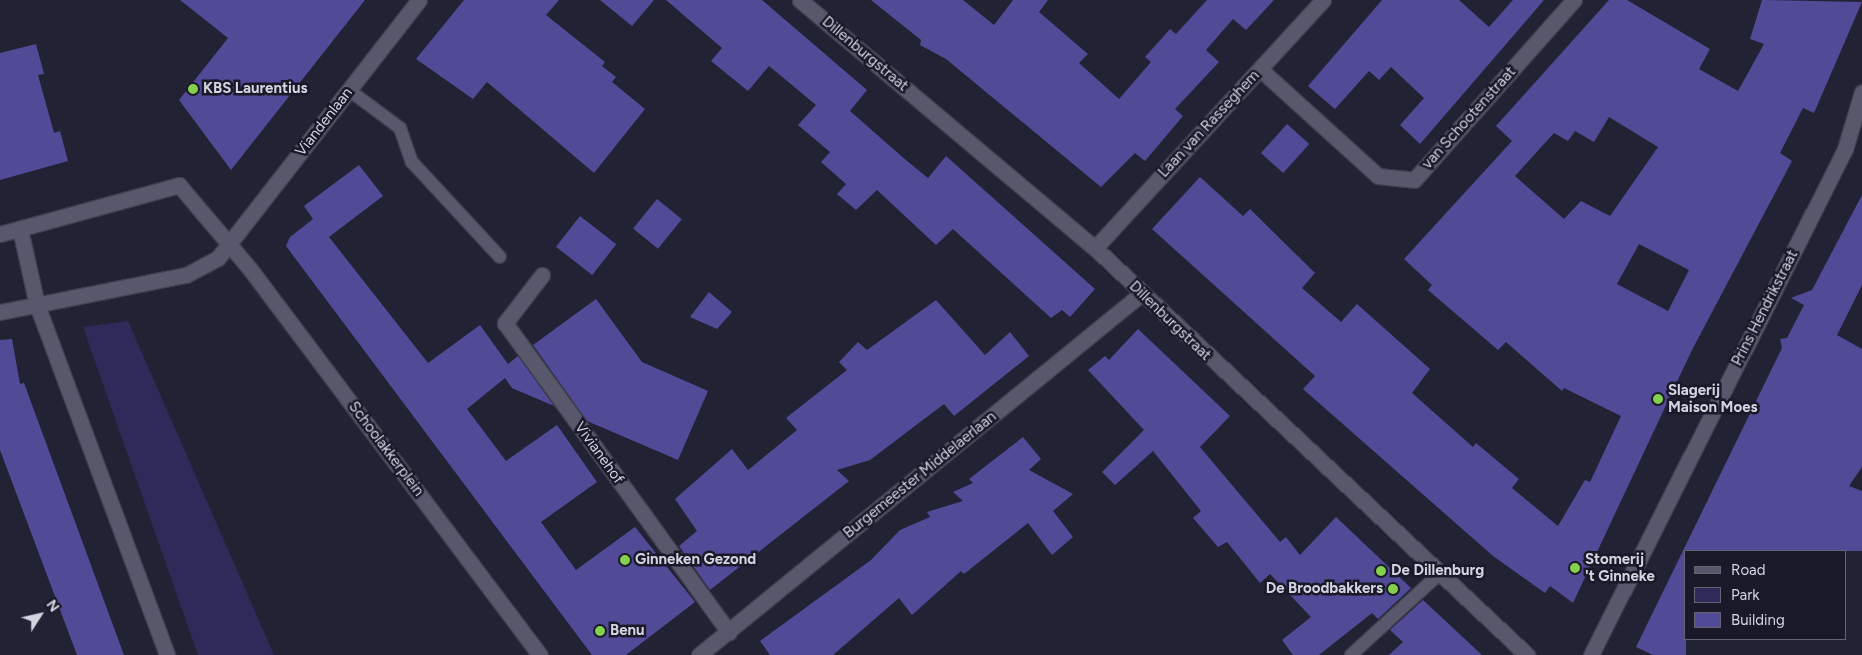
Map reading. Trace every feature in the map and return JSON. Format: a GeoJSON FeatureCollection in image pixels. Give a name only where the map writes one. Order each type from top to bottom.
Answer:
{"type":"FeatureCollection","features":[{"type":"Feature","properties":{"kind":"street","name":"Viandenlaan"},"geometry":{"type":"LineString","coordinates":[[0,312],[186,275],[204,268],[230,244],[418,0]]}},
{"type":"Feature","properties":{"kind":"street","name":"Dillenburgstraat"},"geometry":{"type":"LineString","coordinates":[[800,0],[1095,248],[1438,576],[1527,655]]}},
{"type":"Feature","properties":{"kind":"street","name":"Laan van Rasseghem"},"geometry":{"type":"LineString","coordinates":[[1095,248],[1323,0]]}},
{"type":"Feature","properties":{"kind":"street","name":"van Schootenstraat"},"geometry":{"type":"LineString","coordinates":[[1260,69],[1378,176],[1414,180],[1574,0]]}},
{"type":"Feature","properties":{"kind":"street","name":"Prins Hendrikstraat"},"geometry":{"type":"LineString","coordinates":[[1591,655],[1845,149],[1862,92]]}},
{"type":"Feature","properties":{"kind":"street"},"geometry":{"type":"LineString","coordinates":[[0,234],[179,185],[230,244]]}},
{"type":"Feature","properties":{"kind":"street"},"geometry":{"type":"LineString","coordinates":[[20,229],[37,305],[167,655]]}},
{"type":"Feature","properties":{"kind":"street","name":"Schoolakkerplein"},"geometry":{"type":"LineString","coordinates":[[230,244],[540,655]]}},
{"type":"Feature","properties":{"kind":"street","name":"Vivianehof"},"geometry":{"type":"LineString","coordinates":[[542,275],[505,323],[729,632]]}},
{"type":"Feature","properties":{"kind":"street","name":"Burgemeester Middelaerlaan"},"geometry":{"type":"LineString","coordinates":[[702,654],[1141,294]]}},
{"type":"Feature","properties":{"kind":"lane"},"geometry":{"type":"LineString","coordinates":[[349,90],[400,128],[412,162],[500,257]]}},
{"type":"Feature","properties":{"kind":"lane"},"geometry":{"type":"LineString","coordinates":[[1351,655],[1438,576]]}},
{"type":"Feature","properties":{"kind":"green space"},"geometry":{"type":"Polygon","coordinates":[[[128,321],[274,655],[198,655],[83,327],[128,321]]]}},
{"type":"Feature","properties":{"kind":"building"},"geometry":{"type":"Polygon","coordinates":[[[180,0],[365,0],[231,170],[179,100],[228,38],[180,0]]]}},
{"type":"Feature","properties":{"kind":"building"},"geometry":{"type":"Polygon","coordinates":[[[464,0],[559,0],[546,15],[605,62],[602,66],[616,77],[612,82],[645,109],[594,173],[487,82],[473,99],[416,59],[464,0]]]}},
{"type":"Feature","properties":{"kind":"building"},"geometry":{"type":"Polygon","coordinates":[[[600,0],[654,0],[632,26],[600,0]]]}},
{"type":"Feature","properties":{"kind":"building"},"geometry":{"type":"Polygon","coordinates":[[[666,0],[762,0],[867,90],[850,111],[907,161],[928,178],[946,156],[1095,289],[1070,317],[1062,310],[1051,318],[953,229],[936,245],[877,190],[856,210],[837,194],[846,184],[821,162],[830,152],[798,125],[816,105],[769,66],[748,91],[711,61],[722,48],[666,0]]]}},
{"type":"Feature","properties":{"kind":"building"},"geometry":{"type":"Polygon","coordinates":[[[871,0],[963,0],[994,25],[1013,0],[1048,0],[1039,12],[1088,54],[1079,63],[1119,99],[1151,62],[1145,57],[1170,29],[1176,34],[1207,0],[1274,0],[1246,30],[1233,19],[1206,50],[1219,62],[1175,109],[1183,116],[1145,161],[1135,153],[1101,187],[946,59],[920,45],[921,40],[871,0]]]}},
{"type":"Feature","properties":{"kind":"building"},"geometry":{"type":"Polygon","coordinates":[[[1382,0],[1459,0],[1489,27],[1513,0],[1544,0],[1420,144],[1400,125],[1424,98],[1391,67],[1379,80],[1369,71],[1335,109],[1308,86],[1382,0]]]}},
{"type":"Feature","properties":{"kind":"building"},"geometry":{"type":"Polygon","coordinates":[[[1609,0],[1627,0],[1710,49],[1699,69],[1738,91],[1764,44],[1750,39],[1762,0],[1862,2],[1814,113],[1803,108],[1780,153],[1792,161],[1692,350],[1573,603],[1550,586],[1545,593],[1493,556],[1303,389],[1315,376],[1152,229],[1200,177],[1243,216],[1250,209],[1315,273],[1302,288],[1341,322],[1357,304],[1430,369],[1412,393],[1473,447],[1476,443],[1519,479],[1512,488],[1558,526],[1585,480],[1590,482],[1621,416],[1564,388],[1562,391],[1506,342],[1498,350],[1428,290],[1432,285],[1404,259],[1512,141],[1496,126],[1609,0]],[[1609,117],[1594,142],[1575,131],[1568,141],[1554,133],[1515,176],[1564,219],[1581,201],[1610,216],[1658,147],[1609,117]],[[1639,244],[1617,284],[1668,311],[1689,270],[1639,244]]]}},
{"type":"Feature","properties":{"kind":"building"},"geometry":{"type":"Polygon","coordinates":[[[36,44],[44,74],[38,75],[54,133],[60,131],[68,161],[0,180],[0,53],[36,44]]]}},
{"type":"Feature","properties":{"kind":"building"},"geometry":{"type":"Polygon","coordinates":[[[1287,124],[1309,144],[1283,173],[1261,153],[1287,124]]]}},
{"type":"Feature","properties":{"kind":"building"},"geometry":{"type":"Polygon","coordinates":[[[359,165],[383,196],[329,237],[428,363],[480,325],[508,364],[518,356],[554,406],[512,388],[505,378],[467,409],[506,461],[557,425],[597,482],[541,522],[576,570],[635,527],[695,602],[626,655],[592,655],[286,246],[290,237],[313,219],[304,206],[359,165]]]}},
{"type":"Feature","properties":{"kind":"building"},"geometry":{"type":"Polygon","coordinates":[[[1862,195],[1862,285],[1837,335],[1862,349],[1862,467],[1849,486],[1862,491],[1862,551],[1684,550],[1684,640],[1686,640],[1686,655],[1653,655],[1636,647],[1782,348],[1780,339],[1787,338],[1804,305],[1791,298],[1812,290],[1862,195]]]}},
{"type":"Feature","properties":{"kind":"building"},"geometry":{"type":"Polygon","coordinates":[[[657,199],[682,219],[658,249],[633,229],[657,199]]]}},
{"type":"Feature","properties":{"kind":"building"},"geometry":{"type":"Polygon","coordinates":[[[580,216],[616,244],[592,275],[556,247],[580,216]]]}},
{"type":"Feature","properties":{"kind":"building"},"geometry":{"type":"Polygon","coordinates":[[[709,292],[732,312],[717,329],[690,317],[709,292]]]}},
{"type":"Feature","properties":{"kind":"building"},"geometry":{"type":"Polygon","coordinates":[[[596,299],[642,362],[708,391],[678,460],[587,421],[533,345],[596,299]]]}},
{"type":"Feature","properties":{"kind":"building"},"geometry":{"type":"Polygon","coordinates":[[[936,300],[985,355],[1010,332],[1029,356],[954,416],[944,404],[870,460],[837,470],[849,481],[710,590],[679,546],[697,531],[675,499],[732,449],[748,470],[797,430],[786,418],[847,370],[839,362],[858,342],[867,350],[936,300]]]}},
{"type":"Feature","properties":{"kind":"building"},"geometry":{"type":"Polygon","coordinates":[[[1138,329],[1230,416],[1200,447],[1280,542],[1286,537],[1300,555],[1336,517],[1411,588],[1378,619],[1372,613],[1319,655],[1293,655],[1282,640],[1311,617],[1270,574],[1260,583],[1227,542],[1218,547],[1193,518],[1201,511],[1153,451],[1115,485],[1102,472],[1144,430],[1088,370],[1105,356],[1109,360],[1138,329]]]}},
{"type":"Feature","properties":{"kind":"building"},"geometry":{"type":"Polygon","coordinates":[[[12,339],[20,384],[24,383],[124,655],[77,655],[0,450],[0,340],[12,339]]]}},
{"type":"Feature","properties":{"kind":"building"},"geometry":{"type":"Polygon","coordinates":[[[1023,437],[1041,459],[1029,470],[1073,494],[1053,511],[1073,537],[1052,555],[1028,523],[964,574],[961,571],[912,615],[899,598],[833,655],[770,655],[760,641],[871,560],[900,530],[930,517],[927,512],[963,501],[953,492],[973,483],[969,479],[1023,437]]]}},
{"type":"Feature","properties":{"kind":"building"},"geometry":{"type":"Polygon","coordinates":[[[1423,600],[1482,655],[1389,655],[1403,642],[1390,630],[1423,600]]]}},
{"type":"Feature","properties":{"kind":"place","name":"KBS Laurentius"},"geometry":{"type":"Point","coordinates":[193,89]}},
{"type":"Feature","properties":{"kind":"place","name":"Slagerij Maison Moes"},"geometry":{"type":"Point","coordinates":[1658,399]}},
{"type":"Feature","properties":{"kind":"place","name":"Ginneken Gezond"},"geometry":{"type":"Point","coordinates":[625,560]}},
{"type":"Feature","properties":{"kind":"place","name":"Stomerij 't Ginneke"},"geometry":{"type":"Point","coordinates":[1575,568]}},
{"type":"Feature","properties":{"kind":"place","name":"De Dillenburg"},"geometry":{"type":"Point","coordinates":[1381,571]}},
{"type":"Feature","properties":{"kind":"place","name":"De Broodbakkers"},"geometry":{"type":"Point","coordinates":[1393,589]}},
{"type":"Feature","properties":{"kind":"place","name":"Benu"},"geometry":{"type":"Point","coordinates":[600,631]}}]}
